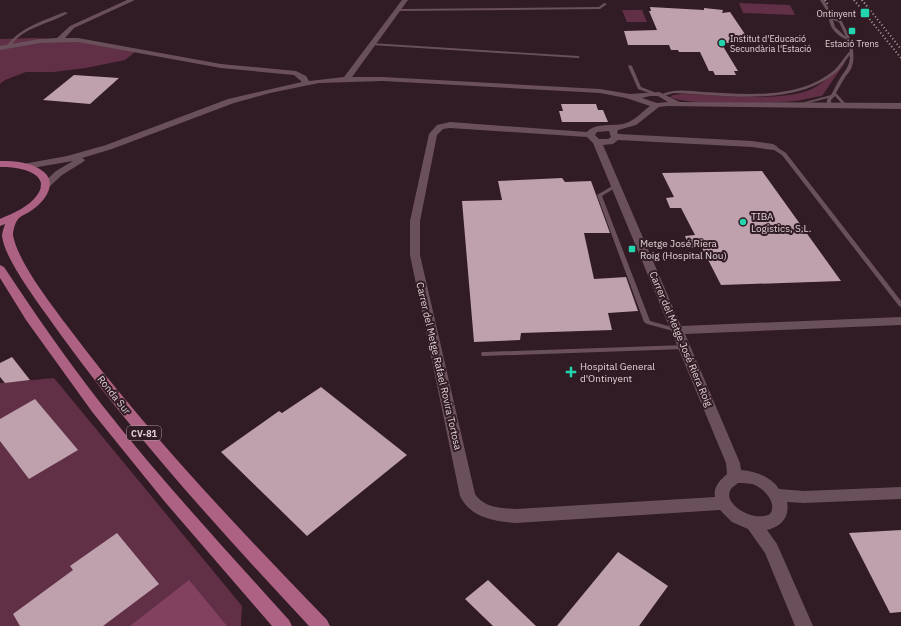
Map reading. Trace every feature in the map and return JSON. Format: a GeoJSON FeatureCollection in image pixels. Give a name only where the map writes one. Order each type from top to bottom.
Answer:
{"type":"FeatureCollection","features":[{"type":"Feature","properties":{"kind":"main road"},"geometry":{"type":"LineString","coordinates":[[0,164],[26,166],[37,170],[44,177],[45,186],[43,193],[37,201],[15,216],[0,222]]}},
{"type":"Feature","properties":{"kind":"main road","name":"Ronda Sur"},"geometry":{"type":"LineString","coordinates":[[15,216],[8,231],[8,237],[15,253],[43,299],[95,372],[188,483],[321,626]]}},
{"type":"Feature","properties":{"kind":"main road","name":"CV-81"},"geometry":{"type":"LineString","coordinates":[[0,269],[24,309],[85,394],[171,499],[283,626]]}},
{"type":"Feature","properties":{"kind":"street"},"geometry":{"type":"LineString","coordinates":[[60,39],[75,25],[132,0]]}},
{"type":"Feature","properties":{"kind":"street"},"geometry":{"type":"LineString","coordinates":[[346,79],[405,0]]}},
{"type":"Feature","properties":{"kind":"street"},"geometry":{"type":"LineString","coordinates":[[0,48],[60,39],[100,43],[221,66],[296,74],[303,78],[307,83]]}},
{"type":"Feature","properties":{"kind":"street"},"geometry":{"type":"LineString","coordinates":[[26,166],[62,161],[109,146],[231,101],[307,83],[346,79],[394,79],[600,91],[628,96],[649,103],[666,100]]}},
{"type":"Feature","properties":{"kind":"street"},"geometry":{"type":"LineString","coordinates":[[596,142],[642,119],[652,94],[680,104],[709,106],[799,104],[901,106]]}},
{"type":"Feature","properties":{"kind":"street","name":"Carrer del Metge Rafael Rovira Tortosa"},"geometry":{"type":"LineString","coordinates":[[596,142],[450,125],[440,127],[435,130],[433,134],[415,221],[415,255],[468,496],[471,502],[484,511],[516,516],[724,503]]}},
{"type":"Feature","properties":{"kind":"street"},"geometry":{"type":"LineString","coordinates":[[596,142],[597,130],[626,136],[752,144],[773,147]]}},
{"type":"Feature","properties":{"kind":"street","name":"Carrer del Metge José Riera Roig"},"geometry":{"type":"LineString","coordinates":[[596,142],[678,330],[737,472]]}},
{"type":"Feature","properties":{"kind":"street"},"geometry":{"type":"LineString","coordinates":[[45,186],[59,173],[73,164],[109,146]]}},
{"type":"Feature","properties":{"kind":"street"},"geometry":{"type":"LineString","coordinates":[[678,330],[901,321]]}},
{"type":"Feature","properties":{"kind":"street"},"geometry":{"type":"LineString","coordinates":[[737,472],[762,482],[770,488],[778,499],[780,510],[777,517],[761,524],[744,521],[734,516],[724,503],[722,492],[728,480],[737,472]]}},
{"type":"Feature","properties":{"kind":"street"},"geometry":{"type":"LineString","coordinates":[[778,499],[901,493]]}},
{"type":"Feature","properties":{"kind":"street"},"geometry":{"type":"LineString","coordinates":[[761,524],[804,626]]}},
{"type":"Feature","properties":{"kind":"lane"},"geometry":{"type":"LineString","coordinates":[[822,0],[833,19],[840,21],[846,32],[852,58],[850,69],[841,81],[835,94],[829,100],[829,104],[831,105]]}},
{"type":"Feature","properties":{"kind":"lane"},"geometry":{"type":"LineString","coordinates":[[398,10],[600,8],[605,4]]}},
{"type":"Feature","properties":{"kind":"lane"},"geometry":{"type":"LineString","coordinates":[[9,46],[10,42],[22,33],[66,13]]}},
{"type":"Feature","properties":{"kind":"lane"},"geometry":{"type":"LineString","coordinates":[[833,19],[830,20],[839,34],[847,39]]}},
{"type":"Feature","properties":{"kind":"lane"},"geometry":{"type":"LineString","coordinates":[[371,44],[578,56]]}},
{"type":"Feature","properties":{"kind":"lane"},"geometry":{"type":"LineString","coordinates":[[666,100],[674,92],[767,94],[787,93],[804,89],[821,81],[833,73],[851,52]]}},
{"type":"Feature","properties":{"kind":"lane"},"geometry":{"type":"LineString","coordinates":[[630,66],[639,88],[652,94]]}},
{"type":"Feature","properties":{"kind":"lane"},"geometry":{"type":"LineString","coordinates":[[799,104],[823,99],[835,94]]}},
{"type":"Feature","properties":{"kind":"lane"},"geometry":{"type":"LineString","coordinates":[[835,94],[845,105]]}},
{"type":"Feature","properties":{"kind":"lane"},"geometry":{"type":"LineString","coordinates":[[773,147],[784,154],[901,305]]}},
{"type":"Feature","properties":{"kind":"lane"},"geometry":{"type":"LineString","coordinates":[[616,186],[599,195],[647,322],[678,330]]}},
{"type":"Feature","properties":{"kind":"lane"},"geometry":{"type":"LineString","coordinates":[[484,354],[685,347]]}},
{"type":"Feature","properties":{"kind":"shaded area"},"geometry":{"type":"Polygon","coordinates":[[[739,3],[790,5],[795,15],[743,13],[739,3]]]}},
{"type":"Feature","properties":{"kind":"shaded area"},"geometry":{"type":"Polygon","coordinates":[[[622,10],[642,10],[647,22],[627,22],[622,10]]]}},
{"type":"Feature","properties":{"kind":"shaded area"},"geometry":{"type":"Polygon","coordinates":[[[35,38],[82,42],[135,52],[125,60],[86,68],[54,72],[26,72],[5,80],[0,84],[0,39],[35,38]]]}},
{"type":"Feature","properties":{"kind":"shaded area"},"geometry":{"type":"Polygon","coordinates":[[[846,61],[822,96],[795,101],[730,103],[693,102],[670,97],[673,95],[683,94],[762,97],[793,94],[807,91],[817,86],[846,61]]]}},
{"type":"Feature","properties":{"kind":"shaded area"},"geometry":{"type":"Polygon","coordinates":[[[54,378],[242,606],[241,626],[0,626],[0,383],[54,378]]]}},
{"type":"Feature","properties":{"kind":"shaded area"},"geometry":{"type":"Polygon","coordinates":[[[189,580],[227,626],[130,626],[189,580]]]}},
{"type":"Feature","properties":{"kind":"building"},"geometry":{"type":"Polygon","coordinates":[[[650,7],[704,10],[704,8],[723,10],[722,13],[730,12],[751,43],[721,43],[738,71],[734,71],[736,75],[715,75],[713,71],[709,71],[700,52],[679,52],[678,50],[671,50],[669,45],[628,45],[624,31],[657,30],[649,11],[651,11],[650,7]]]}},
{"type":"Feature","properties":{"kind":"building"},"geometry":{"type":"Polygon","coordinates":[[[74,75],[119,78],[90,104],[43,100],[74,75]]]}},
{"type":"Feature","properties":{"kind":"building"},"geometry":{"type":"Polygon","coordinates":[[[561,104],[596,104],[598,110],[603,110],[608,122],[562,122],[559,111],[563,111],[561,104]]]}},
{"type":"Feature","properties":{"kind":"building","name":"TIBA Logistics, S.L."},"geometry":{"type":"Polygon","coordinates":[[[762,171],[841,281],[721,285],[702,248],[690,248],[685,236],[695,235],[681,208],[670,208],[666,198],[674,197],[662,173],[762,171]]]}},
{"type":"Feature","properties":{"kind":"building"},"geometry":{"type":"Polygon","coordinates":[[[562,178],[565,182],[591,181],[610,233],[584,233],[594,279],[626,277],[638,311],[608,313],[612,330],[521,333],[520,340],[474,342],[462,201],[502,200],[498,181],[562,178]]]}},
{"type":"Feature","properties":{"kind":"building"},"geometry":{"type":"Polygon","coordinates":[[[12,357],[30,380],[5,383],[0,377],[0,363],[12,357]]]}},
{"type":"Feature","properties":{"kind":"building"},"geometry":{"type":"Polygon","coordinates":[[[321,387],[407,455],[307,536],[221,452],[279,411],[282,413],[321,387]]]}},
{"type":"Feature","properties":{"kind":"building"},"geometry":{"type":"Polygon","coordinates":[[[35,399],[78,450],[29,479],[0,441],[0,419],[35,399]]]}},
{"type":"Feature","properties":{"kind":"building"},"geometry":{"type":"Polygon","coordinates":[[[901,530],[901,612],[890,613],[849,533],[901,530]]]}},
{"type":"Feature","properties":{"kind":"building"},"geometry":{"type":"Polygon","coordinates":[[[117,533],[159,584],[103,626],[20,626],[13,614],[73,570],[70,566],[117,533]]]}},
{"type":"Feature","properties":{"kind":"building"},"geometry":{"type":"Polygon","coordinates":[[[618,552],[668,586],[639,626],[557,626],[618,552]]]}},
{"type":"Feature","properties":{"kind":"building"},"geometry":{"type":"Polygon","coordinates":[[[488,580],[536,626],[493,626],[465,599],[488,580]]]}},
{"type":"Feature","properties":{"kind":"railway"},"geometry":{"type":"LineString","coordinates":[[825,0],[828,4]]}},
{"type":"Feature","properties":{"kind":"railway"},"geometry":{"type":"LineString","coordinates":[[854,0],[901,58]]}},
{"type":"Feature","properties":{"kind":"railway"},"geometry":{"type":"LineString","coordinates":[[862,0],[901,49]]}},
{"type":"Feature","properties":{"kind":"place","name":"Ontinyent"},"geometry":{"type":"Point","coordinates":[865,13]}},
{"type":"Feature","properties":{"kind":"place","name":"Estació Trens"},"geometry":{"type":"Point","coordinates":[852,31]}},
{"type":"Feature","properties":{"kind":"place","name":"Institut d'Educació Secundària l'Estació"},"geometry":{"type":"Point","coordinates":[722,43]}},
{"type":"Feature","properties":{"kind":"place","name":"TIBA Logistics, S.L."},"geometry":{"type":"Point","coordinates":[743,222]}},
{"type":"Feature","properties":{"kind":"place","name":"Metge José Riera Roig (Hospital Nou)"},"geometry":{"type":"Point","coordinates":[632,249]}},
{"type":"Feature","properties":{"kind":"place","name":"Hospital General d'Ontinyent"},"geometry":{"type":"Point","coordinates":[571,372]}}]}
